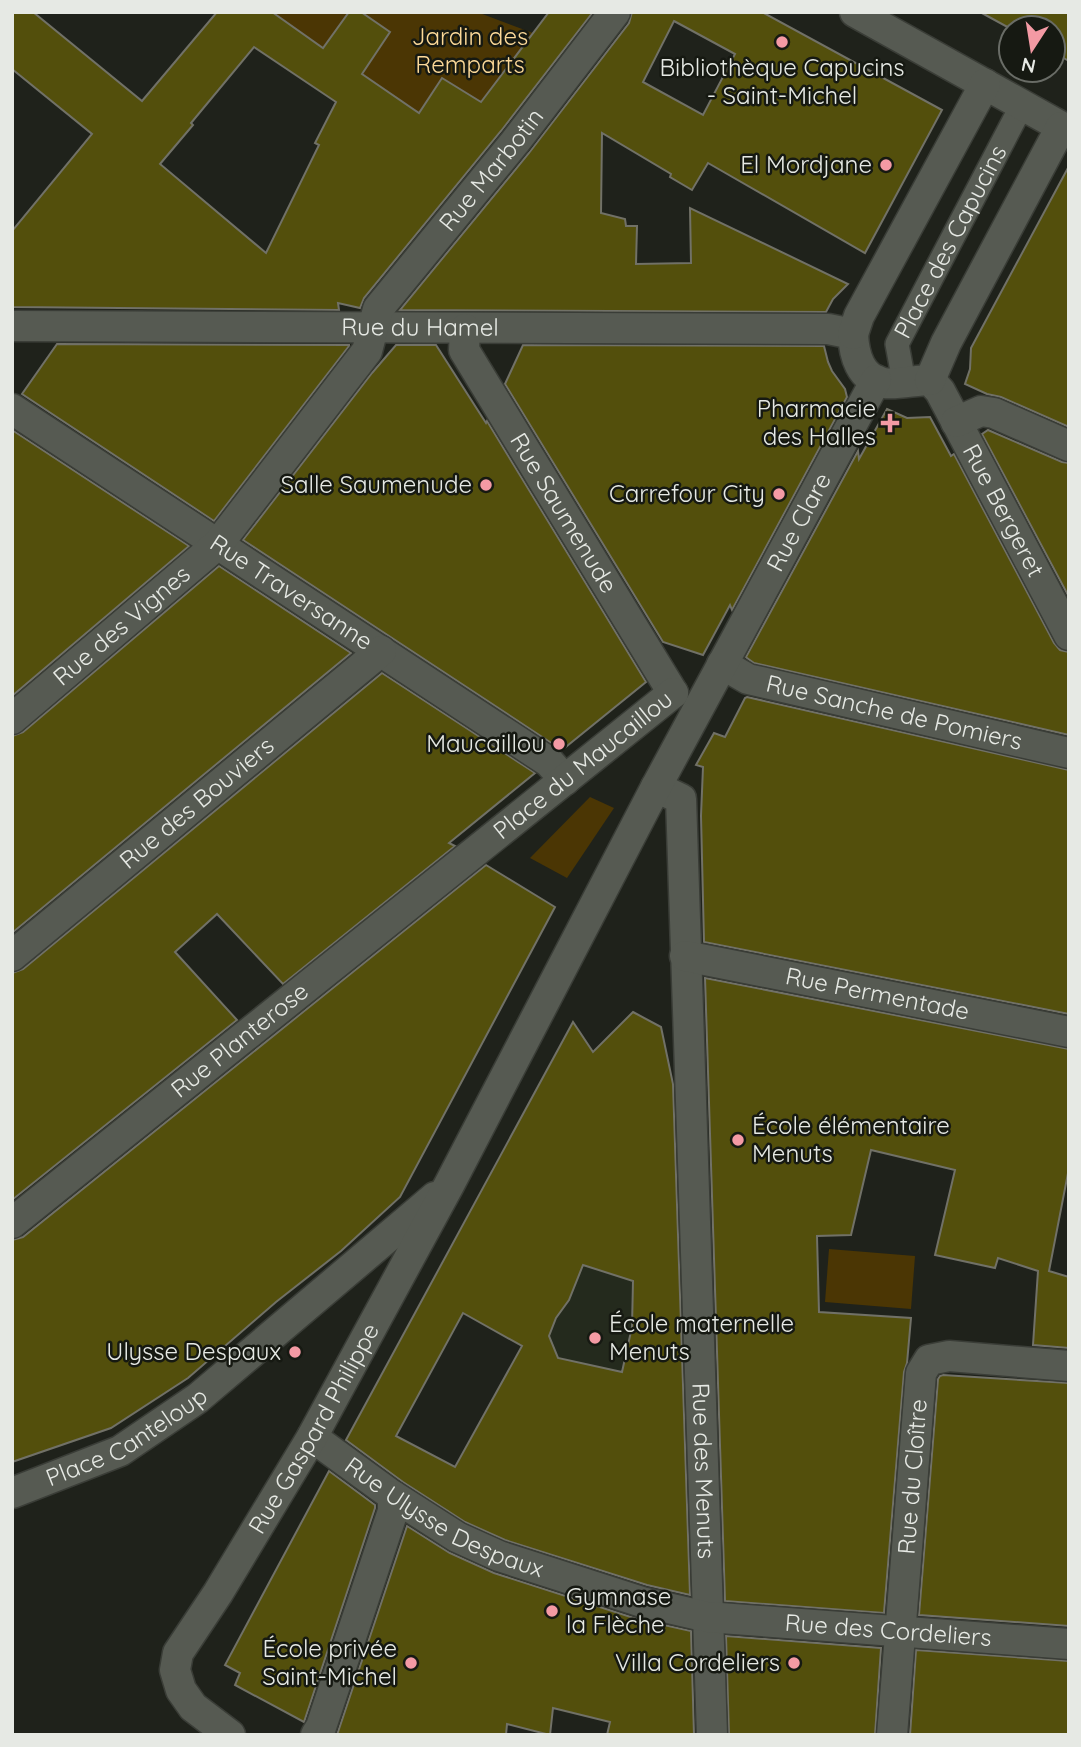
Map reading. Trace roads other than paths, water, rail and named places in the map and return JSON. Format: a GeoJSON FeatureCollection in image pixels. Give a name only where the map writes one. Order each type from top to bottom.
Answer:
{"type":"FeatureCollection","features":[{"type":"Feature","properties":{"kind":"street","name":"Rue Marbotin"},"geometry":{"type":"LineString","coordinates":[[373,328],[378,309],[515,142],[615,12]]}},
{"type":"Feature","properties":{"kind":"street","name":"Place des Capucins"},"geometry":{"type":"LineString","coordinates":[[855,12],[1065,129],[946,343],[903,381]]}},
{"type":"Feature","properties":{"kind":"street","name":"Place des Capucins"},"geometry":{"type":"LineString","coordinates":[[956,422],[940,391],[868,375],[860,366],[854,347],[841,332],[859,316],[985,84]]}},
{"type":"Feature","properties":{"kind":"street","name":"Place des Capucins"},"geometry":{"type":"LineString","coordinates":[[903,381],[897,344],[1022,105]]}},
{"type":"Feature","properties":{"kind":"street","name":"Rue du Hamel"},"geometry":{"type":"LineString","coordinates":[[12,326],[841,332]]}},
{"type":"Feature","properties":{"kind":"street","name":"Rue des Vignes"},"geometry":{"type":"LineString","coordinates":[[12,719],[218,544],[367,351],[373,328]]}},
{"type":"Feature","properties":{"kind":"street","name":"Rue Saumenude"},"geometry":{"type":"LineString","coordinates":[[465,329],[464,350],[686,700]]}},
{"type":"Feature","properties":{"kind":"street","name":"Rue Clare"},"geometry":{"type":"LineString","coordinates":[[722,664],[903,381]]}},
{"type":"Feature","properties":{"kind":"street","name":"Rue Traversanne"},"geometry":{"type":"LineString","coordinates":[[12,410],[549,762],[565,780]]}},
{"type":"Feature","properties":{"kind":"street"},"geometry":{"type":"LineString","coordinates":[[956,422],[981,411],[994,413],[1069,446]]}},
{"type":"Feature","properties":{"kind":"street","name":"Rue Bergeret"},"geometry":{"type":"LineString","coordinates":[[956,422],[1069,635]]}},
{"type":"Feature","properties":{"kind":"street","name":"Rue des Bouviers"},"geometry":{"type":"LineString","coordinates":[[12,956],[381,651]]}},
{"type":"Feature","properties":{"kind":"street","name":"Place du Maucaillou"},"geometry":{"type":"LineString","coordinates":[[469,857],[565,780],[686,700],[722,664]]}},
{"type":"Feature","properties":{"kind":"street","name":"Rue Sanche de Pomiers"},"geometry":{"type":"LineString","coordinates":[[722,664],[748,679],[1069,753]]}},
{"type":"Feature","properties":{"kind":"street","name":"Place du Maucaillou"},"geometry":{"type":"LineString","coordinates":[[567,959],[656,787],[686,700]]}},
{"type":"Feature","properties":{"kind":"street"},"geometry":{"type":"LineString","coordinates":[[656,787],[681,799],[685,956]]}},
{"type":"Feature","properties":{"kind":"street","name":"Rue Planterose"},"geometry":{"type":"LineString","coordinates":[[12,1223],[469,857]]}},
{"type":"Feature","properties":{"kind":"street","name":"Rue Permentade"},"geometry":{"type":"LineString","coordinates":[[685,956],[1069,1032]]}},
{"type":"Feature","properties":{"kind":"street","name":"Rue des Menuts"},"geometry":{"type":"LineString","coordinates":[[685,956],[712,1735]]}},
{"type":"Feature","properties":{"kind":"street","name":"Rue Gaspard Philippe"},"geometry":{"type":"LineString","coordinates":[[230,1735],[193,1706],[181,1690],[175,1670],[178,1653],[218,1593],[312,1437],[449,1185],[567,959]]}},
{"type":"Feature","properties":{"kind":"street","name":"Rue Gaspard Philippe"},"geometry":{"type":"LineString","coordinates":[[234,1369],[449,1185]]}},
{"type":"Feature","properties":{"kind":"street","name":"Rue du Cloître"},"geometry":{"type":"LineString","coordinates":[[892,1735],[921,1373],[929,1360],[949,1356],[1069,1366]]}},
{"type":"Feature","properties":{"kind":"street","name":"Place Canteloup"},"geometry":{"type":"LineString","coordinates":[[12,1493],[120,1451],[198,1398],[234,1369]]}},
{"type":"Feature","properties":{"kind":"street","name":"Rue Ulysse Despaux"},"geometry":{"type":"LineString","coordinates":[[312,1437],[393,1496],[457,1537],[499,1556],[642,1602],[707,1617]]}},
{"type":"Feature","properties":{"kind":"street"},"geometry":{"type":"LineString","coordinates":[[318,1731],[393,1511],[393,1496]]}},
{"type":"Feature","properties":{"kind":"street","name":"Rue des Cordeliers"},"geometry":{"type":"LineString","coordinates":[[707,1617],[1069,1644]]}},
{"type":"Feature","properties":{"kind":"place","name":"Bibliothèque Capucins - Saint-Michel"},"geometry":{"type":"Point","coordinates":[782,42]}},
{"type":"Feature","properties":{"kind":"place","name":"El Mordjane"},"geometry":{"type":"Point","coordinates":[886,165]}},
{"type":"Feature","properties":{"kind":"place","name":"Pharmacie des Halles"},"geometry":{"type":"Point","coordinates":[890,423]}},
{"type":"Feature","properties":{"kind":"place","name":"Salle Saumenude"},"geometry":{"type":"Point","coordinates":[486,485]}},
{"type":"Feature","properties":{"kind":"place","name":"Carrefour City"},"geometry":{"type":"Point","coordinates":[779,494]}},
{"type":"Feature","properties":{"kind":"place","name":"Maucaillou"},"geometry":{"type":"Point","coordinates":[559,744]}},
{"type":"Feature","properties":{"kind":"place","name":"École élémentaire Menuts"},"geometry":{"type":"Point","coordinates":[738,1140]}},
{"type":"Feature","properties":{"kind":"place","name":"École maternelle Menuts"},"geometry":{"type":"Point","coordinates":[595,1338]}},
{"type":"Feature","properties":{"kind":"place","name":"Ulysse Despaux"},"geometry":{"type":"Point","coordinates":[295,1352]}},
{"type":"Feature","properties":{"kind":"place","name":"Gymnase la Flèche"},"geometry":{"type":"Point","coordinates":[552,1611]}},
{"type":"Feature","properties":{"kind":"place","name":"École privée Saint-Michel"},"geometry":{"type":"Point","coordinates":[411,1663]}},
{"type":"Feature","properties":{"kind":"place","name":"Villa Cordeliers"},"geometry":{"type":"Point","coordinates":[794,1663]}},
{"type":"Feature","properties":{"kind":"park label","name":"Jardin des Remparts"},"geometry":{"type":"Point","coordinates":[470,51]}}]}
